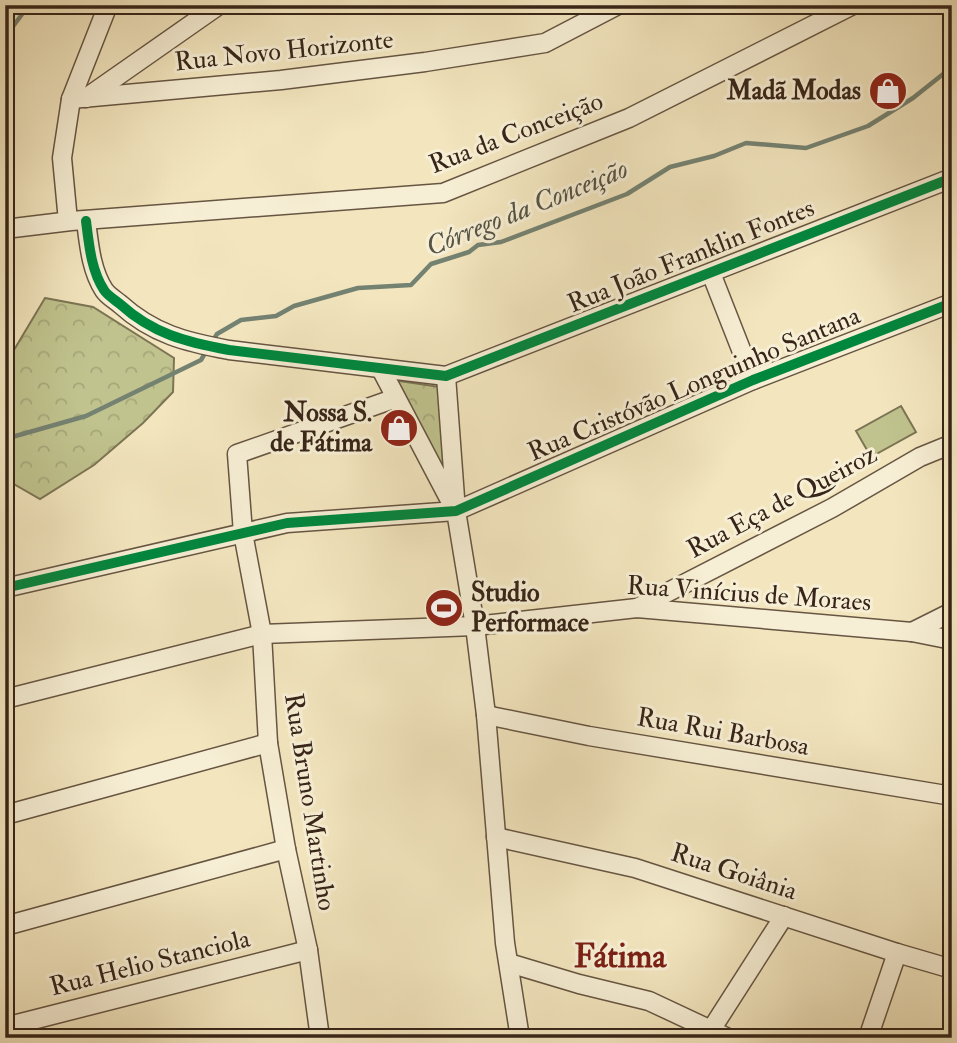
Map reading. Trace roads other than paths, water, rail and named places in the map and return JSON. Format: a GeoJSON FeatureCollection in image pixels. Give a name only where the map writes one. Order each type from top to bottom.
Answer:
{"type":"FeatureCollection","features":[{"type":"Feature","properties":{"kind":"street"},"geometry":{"type":"LineString","coordinates":[[108,5],[62,158],[77,221],[104,291],[132,315],[159,332],[197,344],[446,376],[456,511],[475,626],[486,716],[509,963],[520,1038]]}},
{"type":"Feature","properties":{"kind":"street"},"geometry":{"type":"LineString","coordinates":[[78,99],[204,11],[219,5]]}},
{"type":"Feature","properties":{"kind":"street","name":"Rua Novo Horizonte"},"geometry":{"type":"LineString","coordinates":[[78,99],[281,80],[425,62],[545,43],[618,5]]}},
{"type":"Feature","properties":{"kind":"street","name":"Rua da Conceição"},"geometry":{"type":"LineString","coordinates":[[5,229],[77,221],[443,194],[629,118],[853,5]]}},
{"type":"Feature","properties":{"kind":"street","name":"Rua João Franklin Fontes"},"geometry":{"type":"LineString","coordinates":[[446,376],[952,178]]}},
{"type":"Feature","properties":{"kind":"street"},"geometry":{"type":"LineString","coordinates":[[711,273],[753,380]]}},
{"type":"Feature","properties":{"kind":"street","name":"Rua Cristóvão Longuinho Santana"},"geometry":{"type":"LineString","coordinates":[[5,588],[287,523],[456,511],[753,380],[952,303]]}},
{"type":"Feature","properties":{"kind":"street"},"geometry":{"type":"LineString","coordinates":[[381,369],[456,511]]}},
{"type":"Feature","properties":{"kind":"street","name":"Rua Bruno Martinho"},"geometry":{"type":"LineString","coordinates":[[320,1038],[308,950],[286,849],[268,743],[262,634],[243,533],[237,454],[396,398]]}},
{"type":"Feature","properties":{"kind":"street","name":"Rua Eça de Queiroz"},"geometry":{"type":"LineString","coordinates":[[637,608],[832,508],[920,457],[952,444]]}},
{"type":"Feature","properties":{"kind":"street","name":"Rua Vinícius de Moraes"},"geometry":{"type":"LineString","coordinates":[[5,699],[262,634],[475,626],[637,608],[912,632],[952,640]]}},
{"type":"Feature","properties":{"kind":"street"},"geometry":{"type":"LineString","coordinates":[[912,632],[952,612]]}},
{"type":"Feature","properties":{"kind":"street","name":"Rua Rui Barbosa"},"geometry":{"type":"LineString","coordinates":[[486,716],[589,736],[952,796]]}},
{"type":"Feature","properties":{"kind":"street"},"geometry":{"type":"LineString","coordinates":[[5,816],[268,743]]}},
{"type":"Feature","properties":{"kind":"street","name":"Rua Goiânia"},"geometry":{"type":"LineString","coordinates":[[496,837],[635,868],[952,969]]}},
{"type":"Feature","properties":{"kind":"street"},"geometry":{"type":"LineString","coordinates":[[5,926],[286,849]]}},
{"type":"Feature","properties":{"kind":"street"},"geometry":{"type":"LineString","coordinates":[[711,1030],[784,916]]}},
{"type":"Feature","properties":{"kind":"street","name":"Rua Helio Stanciola"},"geometry":{"type":"LineString","coordinates":[[5,1027],[308,950]]}},
{"type":"Feature","properties":{"kind":"street"},"geometry":{"type":"LineString","coordinates":[[868,1038],[897,953]]}},
{"type":"Feature","properties":{"kind":"street"},"geometry":{"type":"LineString","coordinates":[[509,963],[579,984],[649,1000],[728,1038]]}},
{"type":"Feature","properties":{"kind":"waterway"},"geometry":{"type":"LineString","coordinates":[[5,37],[29,5]]}},
{"type":"Feature","properties":{"kind":"waterway","name":"Córrego da Conceição"},"geometry":{"type":"LineString","coordinates":[[212,342],[217,334],[241,320],[276,316],[294,306],[358,288],[411,285],[431,264],[469,252],[478,245],[501,242],[627,194],[670,167],[714,156],[746,143],[806,148],[868,126],[913,98],[952,67]]}},
{"type":"Feature","properties":{"kind":"waterway","name":"Córrego da Conceição"},"geometry":{"type":"LineString","coordinates":[[5,439],[86,416],[201,360],[207,350]]}},
{"type":"Feature","properties":{"kind":"place","name":"Madã Modas"},"geometry":{"type":"Point","coordinates":[888,91]}},
{"type":"Feature","properties":{"kind":"place","name":"Nossa S. de Fátima"},"geometry":{"type":"Point","coordinates":[399,428]}},
{"type":"Feature","properties":{"kind":"place","name":"Studio Performace"},"geometry":{"type":"Point","coordinates":[444,608]}},
{"type":"Feature","properties":{"kind":"district","name":"Fátima"},"geometry":{"type":"Point","coordinates":[620,956]}}]}
